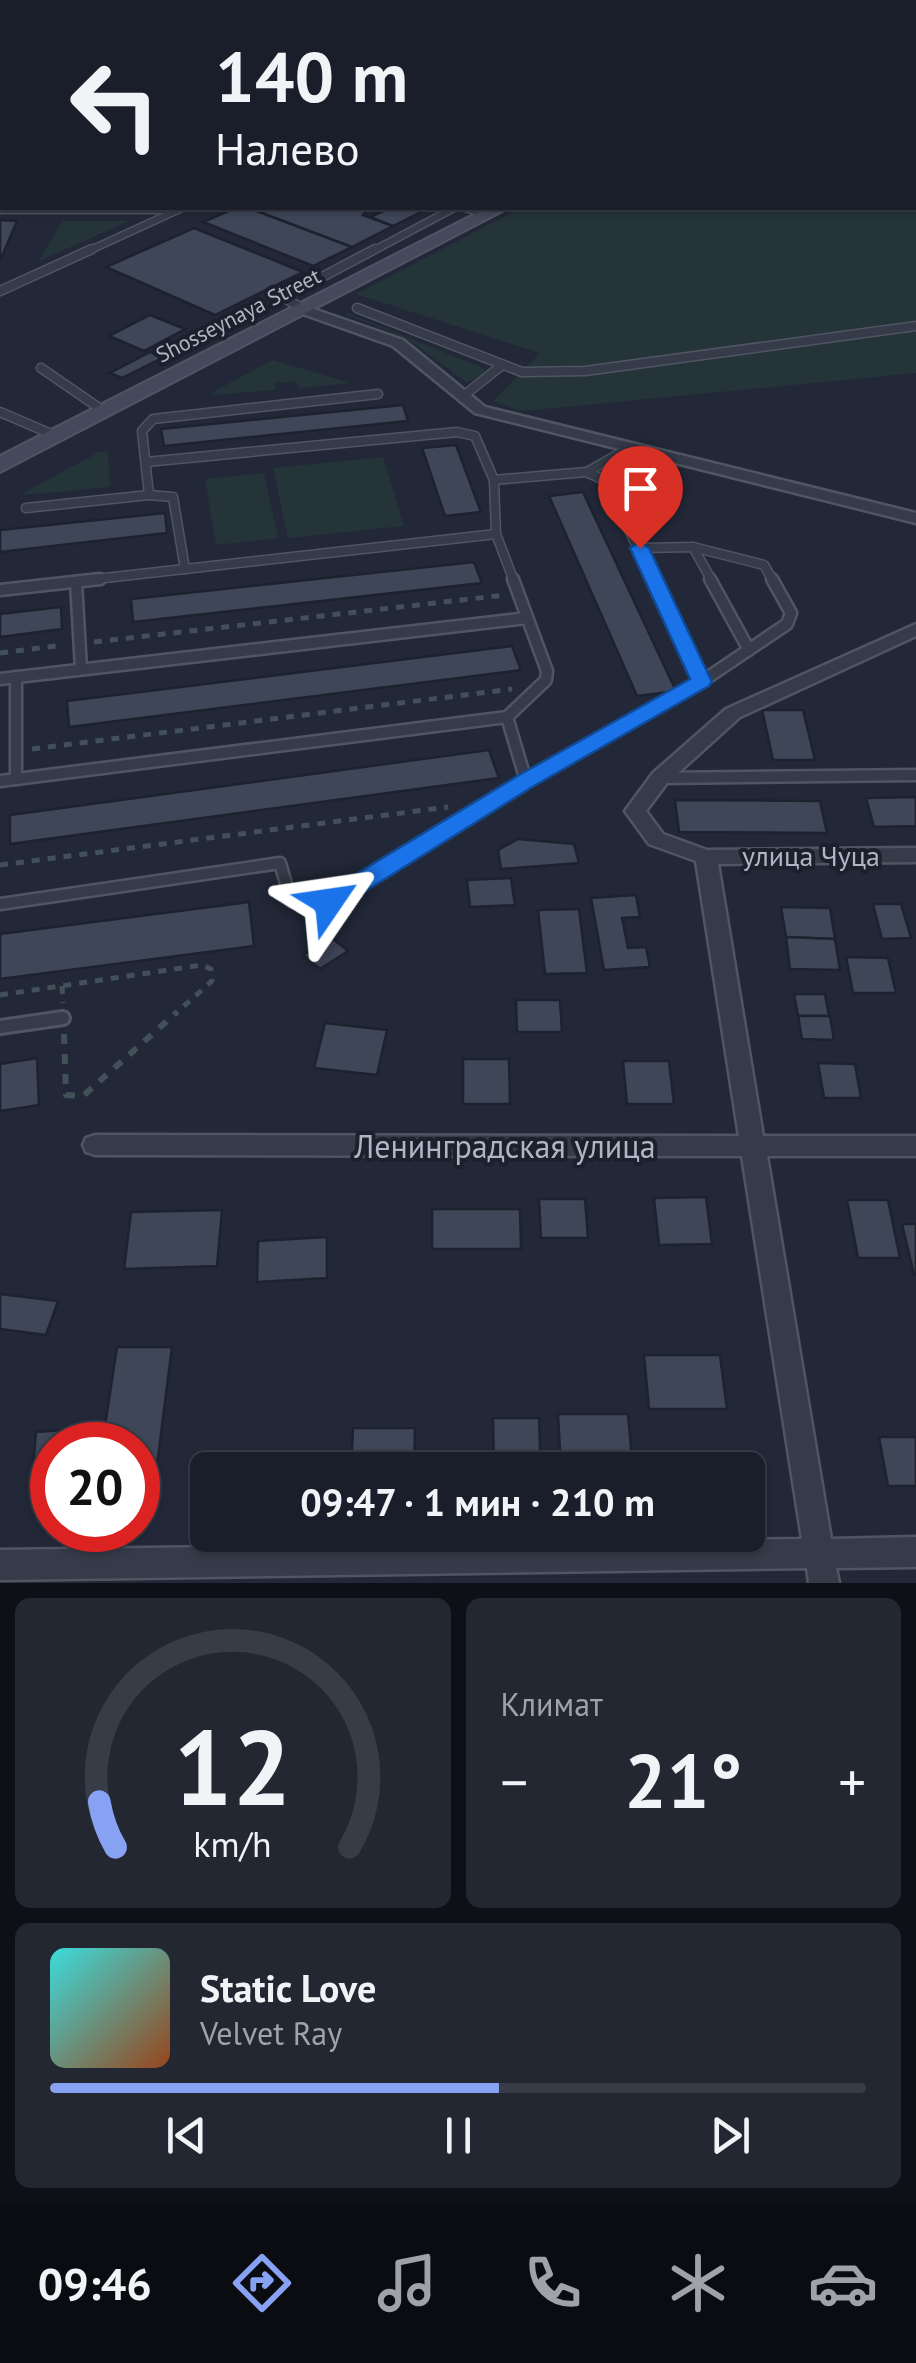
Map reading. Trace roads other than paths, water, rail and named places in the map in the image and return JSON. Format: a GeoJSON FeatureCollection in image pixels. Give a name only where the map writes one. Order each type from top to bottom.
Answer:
{"type":"FeatureCollection","features":[{"type":"Feature","properties":{"kind":"main road","name":"Shosseynaya Street"},"geometry":{"type":"LineString","coordinates":[[0,465],[492,211]]}},
{"type":"Feature","properties":{"kind":"street"},"geometry":{"type":"LineString","coordinates":[[305,310],[398,343],[480,410],[916,518]]}},
{"type":"Feature","properties":{"kind":"street"},"geometry":{"type":"LineString","coordinates":[[660,778],[733,713],[916,628]]}},
{"type":"Feature","properties":{"kind":"street","name":"улица Чуца"},"geometry":{"type":"LineString","coordinates":[[660,778],[635,811],[656,839],[706,856],[916,855]]}},
{"type":"Feature","properties":{"kind":"street"},"geometry":{"type":"LineString","coordinates":[[706,856],[821,1569]]}},
{"type":"Feature","properties":{"kind":"street","name":"Ленинградская улица"},"geometry":{"type":"LineString","coordinates":[[94,1146],[916,1146]]}},
{"type":"Feature","properties":{"kind":"street"},"geometry":{"type":"LineString","coordinates":[[0,1565],[821,1569],[916,1552]]}},
{"type":"Feature","properties":{"kind":"lane"},"geometry":{"type":"LineString","coordinates":[[0,291],[176,210]]}},
{"type":"Feature","properties":{"kind":"lane"},"geometry":{"type":"LineString","coordinates":[[305,310],[291,304],[288,300],[292,293],[450,210]]}},
{"type":"Feature","properties":{"kind":"lane"},"geometry":{"type":"LineString","coordinates":[[358,308],[522,372],[585,371],[916,326]]}},
{"type":"Feature","properties":{"kind":"lane"},"geometry":{"type":"LineString","coordinates":[[462,397],[500,366]]}},
{"type":"Feature","properties":{"kind":"lane"},"geometry":{"type":"LineString","coordinates":[[41,368],[104,412]]}},
{"type":"Feature","properties":{"kind":"lane"},"geometry":{"type":"LineString","coordinates":[[149,494],[142,430],[145,424],[162,416],[378,394]]}},
{"type":"Feature","properties":{"kind":"lane"},"geometry":{"type":"LineString","coordinates":[[0,412],[56,436]]}},
{"type":"Feature","properties":{"kind":"lane"},"geometry":{"type":"LineString","coordinates":[[0,781],[506,717],[546,680],[547,671],[496,534],[494,480],[479,441],[468,433],[146,462]]}},
{"type":"Feature","properties":{"kind":"lane"},"geometry":{"type":"LineString","coordinates":[[494,480],[586,472],[629,448]]}},
{"type":"Feature","properties":{"kind":"lane"},"geometry":{"type":"LineString","coordinates":[[586,472],[606,481],[701,682]]}},
{"type":"Feature","properties":{"kind":"lane"},"geometry":{"type":"LineString","coordinates":[[26,508],[149,494],[172,497],[177,504],[185,569]]}},
{"type":"Feature","properties":{"kind":"lane"},"geometry":{"type":"LineString","coordinates":[[0,590],[496,534]]}},
{"type":"Feature","properties":{"kind":"lane"},"geometry":{"type":"LineString","coordinates":[[0,904],[280,864],[285,896],[301,907],[329,902],[526,780],[701,682],[787,624],[790,612],[764,565],[693,547],[640,548]]}},
{"type":"Feature","properties":{"kind":"lane"},"geometry":{"type":"LineString","coordinates":[[693,547],[749,650]]}},
{"type":"Feature","properties":{"kind":"lane"},"geometry":{"type":"LineString","coordinates":[[76,582],[81,669]]}},
{"type":"Feature","properties":{"kind":"lane"},"geometry":{"type":"LineString","coordinates":[[0,679],[527,618]]}},
{"type":"Feature","properties":{"kind":"lane"},"geometry":{"type":"LineString","coordinates":[[16,677],[16,779]]}},
{"type":"Feature","properties":{"kind":"lane"},"geometry":{"type":"LineString","coordinates":[[506,717],[526,780]]}},
{"type":"Feature","properties":{"kind":"lane"},"geometry":{"type":"LineString","coordinates":[[660,778],[916,775]]}},
{"type":"Feature","properties":{"kind":"lane"},"geometry":{"type":"LineString","coordinates":[[0,1027],[64,1018]]}}]}
